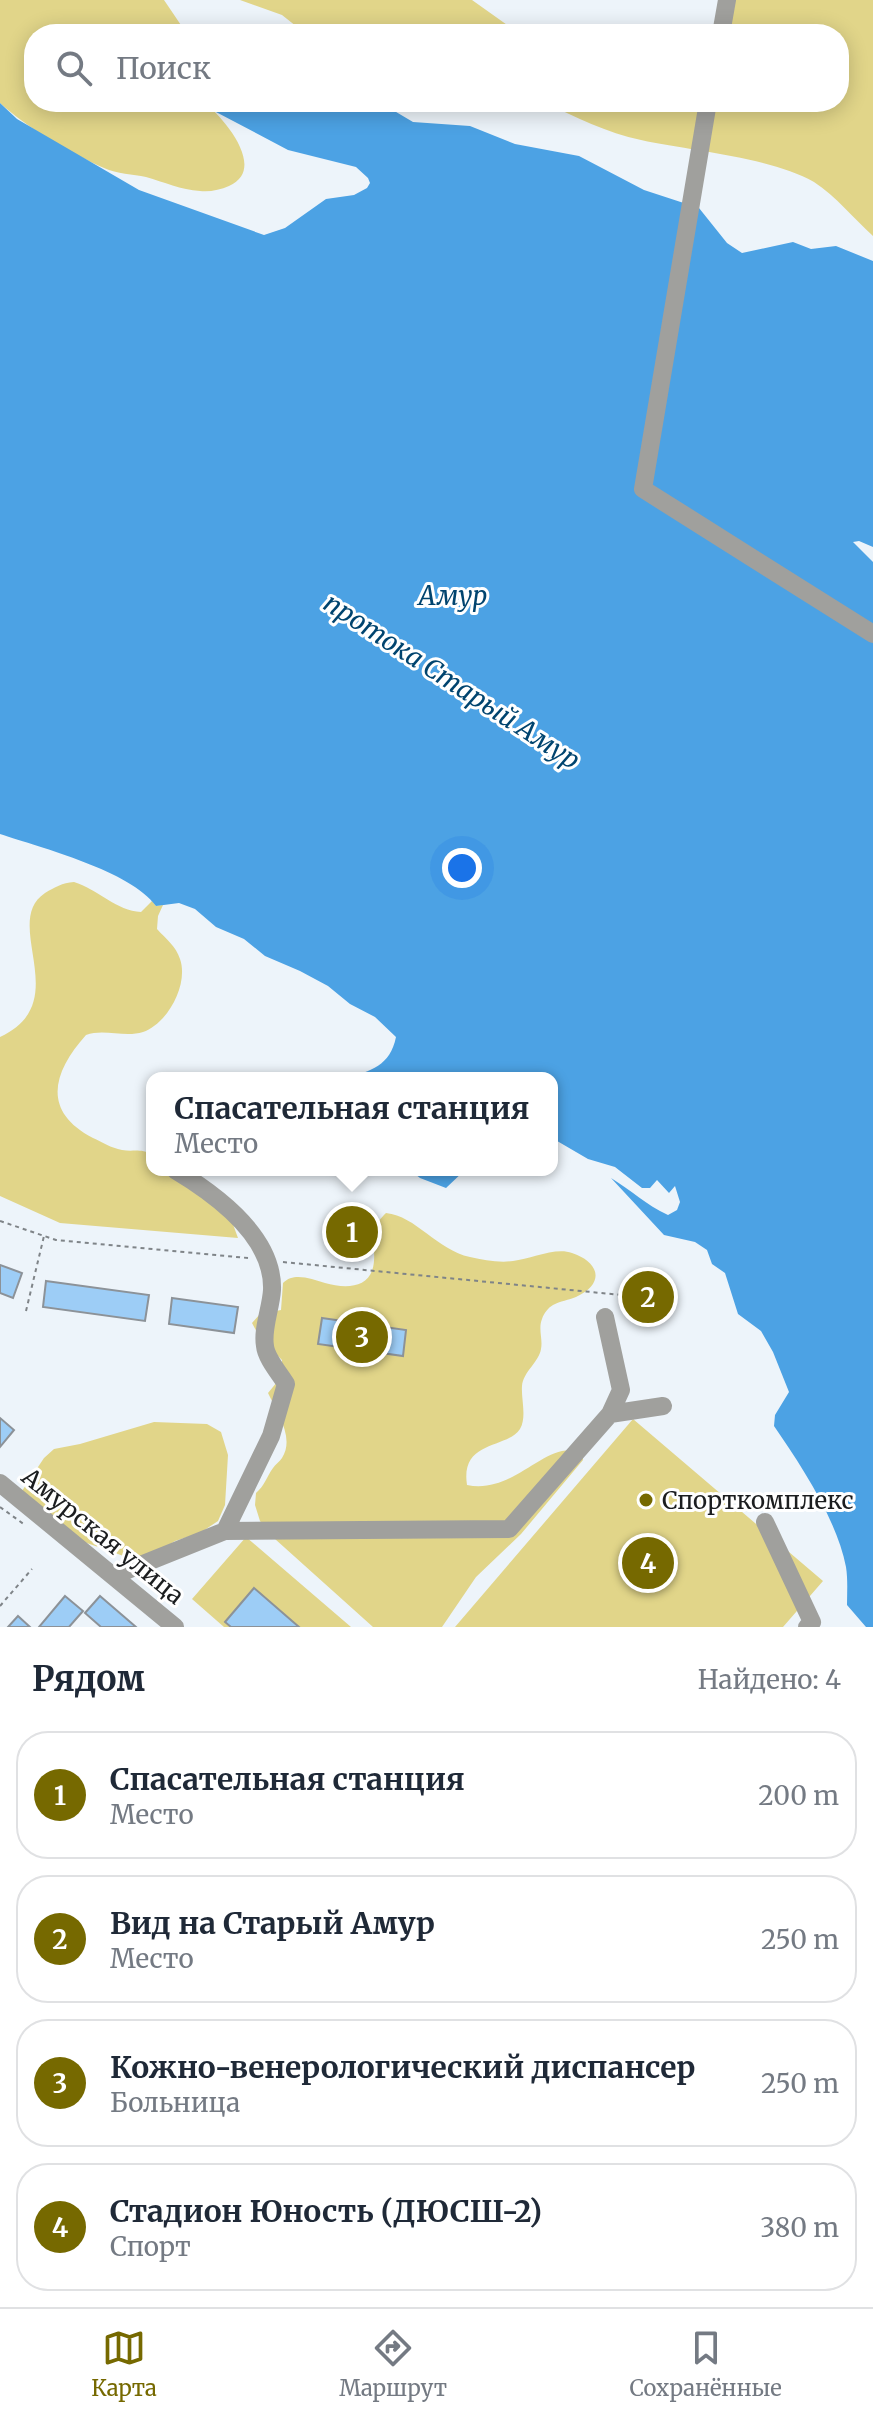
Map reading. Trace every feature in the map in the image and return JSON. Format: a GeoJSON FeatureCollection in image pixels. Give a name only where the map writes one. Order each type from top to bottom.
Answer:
{"type":"FeatureCollection","features":[{"type":"Feature","properties":{"kind":"street"},"geometry":{"type":"LineString","coordinates":[[723,24],[727,0]]}},
{"type":"Feature","properties":{"kind":"street"},"geometry":{"type":"LineString","coordinates":[[706,112],[643,489],[873,634]]}},
{"type":"Feature","properties":{"kind":"street"},"geometry":{"type":"LineString","coordinates":[[187,1176],[224,1203],[256,1239],[273,1287],[265,1347],[286,1384],[271,1436],[225,1531]]}},
{"type":"Feature","properties":{"kind":"street"},"geometry":{"type":"LineString","coordinates":[[113,1576],[225,1531],[509,1529],[610,1414],[621,1390],[605,1317]]}},
{"type":"Feature","properties":{"kind":"street"},"geometry":{"type":"LineString","coordinates":[[610,1414],[663,1406]]}},
{"type":"Feature","properties":{"kind":"street","name":"Амурская улица"},"geometry":{"type":"LineString","coordinates":[[0,1483],[175,1627]]}},
{"type":"Feature","properties":{"kind":"street"},"geometry":{"type":"LineString","coordinates":[[765,1522],[812,1622],[807,1627]]}},
{"type":"Feature","properties":{"kind":"path"},"geometry":{"type":"LineString","coordinates":[[0,1221],[56,1240],[632,1296]]}},
{"type":"Feature","properties":{"kind":"path"},"geometry":{"type":"LineString","coordinates":[[26,1311],[44,1236]]}},
{"type":"Feature","properties":{"kind":"path"},"geometry":{"type":"LineString","coordinates":[[646,1281],[661,1287],[664,1298],[659,1308],[644,1312],[635,1306],[632,1296],[636,1286],[646,1281]]}},
{"type":"Feature","properties":{"kind":"path"},"geometry":{"type":"LineString","coordinates":[[0,1606],[32,1569]]}},
{"type":"Feature","properties":{"kind":"shaded area"},"geometry":{"type":"Polygon","coordinates":[[[0,0],[164,0],[180,24],[24,24],[24,112],[214,112],[238,143],[244,168],[240,178],[229,186],[204,191],[114,172],[50,139],[0,103],[0,0]]]}},
{"type":"Feature","properties":{"kind":"shaded area"},"geometry":{"type":"Polygon","coordinates":[[[240,0],[472,0],[506,24],[293,24],[282,15],[240,0]]]}},
{"type":"Feature","properties":{"kind":"shaded area"},"geometry":{"type":"Polygon","coordinates":[[[733,0],[873,0],[873,236],[830,194],[796,173],[754,161],[628,137],[565,112],[849,112],[849,24],[728,24],[733,0]]]}},
{"type":"Feature","properties":{"kind":"shaded area"},"geometry":{"type":"Polygon","coordinates":[[[74,882],[132,911],[141,912],[152,901],[156,906],[163,905],[157,929],[178,954],[182,969],[174,1002],[152,1028],[136,1034],[100,1032],[86,1035],[60,1077],[59,1103],[65,1116],[76,1127],[110,1146],[146,1152],[146,1176],[181,1176],[227,1208],[238,1238],[60,1223],[0,1196],[0,1037],[22,1022],[33,1004],[36,984],[30,923],[33,906],[45,893],[74,882]]]}},
{"type":"Feature","properties":{"kind":"shaded area"},"geometry":{"type":"Polygon","coordinates":[[[386,1213],[407,1220],[447,1248],[470,1257],[508,1262],[551,1252],[565,1252],[581,1257],[593,1267],[595,1273],[592,1285],[586,1291],[553,1305],[545,1313],[540,1330],[540,1354],[523,1381],[520,1429],[470,1460],[467,1485],[485,1486],[501,1482],[543,1459],[569,1450],[582,1453],[583,1460],[521,1534],[476,1577],[442,1627],[373,1627],[275,1539],[260,1521],[255,1505],[256,1493],[282,1458],[287,1442],[283,1425],[268,1393],[282,1376],[282,1360],[269,1347],[265,1347],[252,1323],[260,1314],[281,1310],[283,1283],[292,1278],[303,1277],[341,1286],[363,1282],[372,1270],[375,1229],[386,1213]]]}},
{"type":"Feature","properties":{"kind":"shaded area","name":"Спорткомплекс"},"geometry":{"type":"Polygon","coordinates":[[[633,1419],[823,1581],[783,1627],[455,1627],[633,1419]]]}},
{"type":"Feature","properties":{"kind":"shaded area"},"geometry":{"type":"Polygon","coordinates":[[[154,1422],[207,1424],[221,1432],[228,1455],[225,1505],[218,1521],[200,1533],[175,1541],[151,1556],[132,1559],[84,1542],[22,1491],[44,1458],[54,1449],[154,1422]]]}},
{"type":"Feature","properties":{"kind":"shaded area"},"geometry":{"type":"Polygon","coordinates":[[[246,1537],[351,1627],[224,1627],[192,1599],[246,1537]]]}},
{"type":"Feature","properties":{"kind":"water","name":"Амур"},"geometry":{"type":"Polygon","coordinates":[[[0,103],[17,119],[139,190],[264,235],[285,228],[326,199],[354,195],[370,183],[356,167],[288,150],[216,112],[396,112],[413,122],[470,126],[515,144],[579,156],[644,190],[699,208],[727,243],[742,253],[793,242],[811,249],[836,246],[873,261],[873,547],[859,541],[853,542],[873,562],[873,1627],[866,1627],[847,1605],[846,1567],[835,1531],[806,1475],[774,1426],[775,1415],[789,1392],[773,1352],[761,1331],[738,1314],[725,1273],[712,1264],[707,1250],[695,1242],[664,1235],[611,1178],[668,1215],[677,1210],[680,1202],[675,1186],[669,1193],[657,1180],[650,1188],[642,1188],[615,1167],[588,1159],[558,1142],[558,1072],[366,1072],[384,1061],[396,1037],[375,1017],[350,1004],[328,986],[265,956],[244,939],[216,927],[195,909],[179,903],[156,906],[144,893],[107,872],[0,834],[0,103]]]}},
{"type":"Feature","properties":{"kind":"water"},"geometry":{"type":"Polygon","coordinates":[[[418,1176],[459,1176],[446,1188],[418,1176]]]}},
{"type":"Feature","properties":{"kind":"building"},"geometry":{"type":"Polygon","coordinates":[[[350,1217],[367,1232],[354,1246],[337,1231],[350,1217]]]}},
{"type":"Feature","properties":{"kind":"building"},"geometry":{"type":"Polygon","coordinates":[[[0,1265],[22,1273],[13,1298],[0,1293],[0,1265]]]}},
{"type":"Feature","properties":{"kind":"building"},"geometry":{"type":"Polygon","coordinates":[[[46,1281],[149,1295],[145,1321],[43,1307],[46,1281]]]}},
{"type":"Feature","properties":{"kind":"building"},"geometry":{"type":"Polygon","coordinates":[[[172,1298],[238,1307],[234,1333],[169,1324],[172,1298]]]}},
{"type":"Feature","properties":{"kind":"building"},"geometry":{"type":"Polygon","coordinates":[[[322,1318],[406,1330],[403,1356],[318,1344],[322,1318]]]}},
{"type":"Feature","properties":{"kind":"building"},"geometry":{"type":"Polygon","coordinates":[[[0,1418],[14,1430],[0,1447],[0,1418]]]}},
{"type":"Feature","properties":{"kind":"building"},"geometry":{"type":"Polygon","coordinates":[[[254,1588],[299,1627],[231,1627],[225,1622],[254,1588]]]}},
{"type":"Feature","properties":{"kind":"building"},"geometry":{"type":"Polygon","coordinates":[[[65,1596],[83,1611],[69,1627],[39,1627],[65,1596]]]}},
{"type":"Feature","properties":{"kind":"building"},"geometry":{"type":"Polygon","coordinates":[[[100,1596],[136,1627],[101,1627],[85,1613],[100,1596]]]}},
{"type":"Feature","properties":{"kind":"building"},"geometry":{"type":"Polygon","coordinates":[[[18,1616],[30,1627],[8,1627],[18,1616]]]}},
{"type":"Feature","properties":{"kind":"place","name":"Спасательная станция"},"geometry":{"type":"Point","coordinates":[352,1232]}},
{"type":"Feature","properties":{"kind":"place","name":"Вид на Старый Амур"},"geometry":{"type":"Point","coordinates":[648,1297]}},
{"type":"Feature","properties":{"kind":"place","name":"Кожно-венерологический диспансер"},"geometry":{"type":"Point","coordinates":[362,1337]}},
{"type":"Feature","properties":{"kind":"place","name":"Спорткомплекс"},"geometry":{"type":"Point","coordinates":[646,1500]}},
{"type":"Feature","properties":{"kind":"place","name":"Стадион Юность (ДЮСШ-2)"},"geometry":{"type":"Point","coordinates":[648,1563]}},
{"type":"Feature","properties":{"kind":"water label","name":"протока Старый Амур"},"geometry":{"type":"Point","coordinates":[452,681]}}]}
